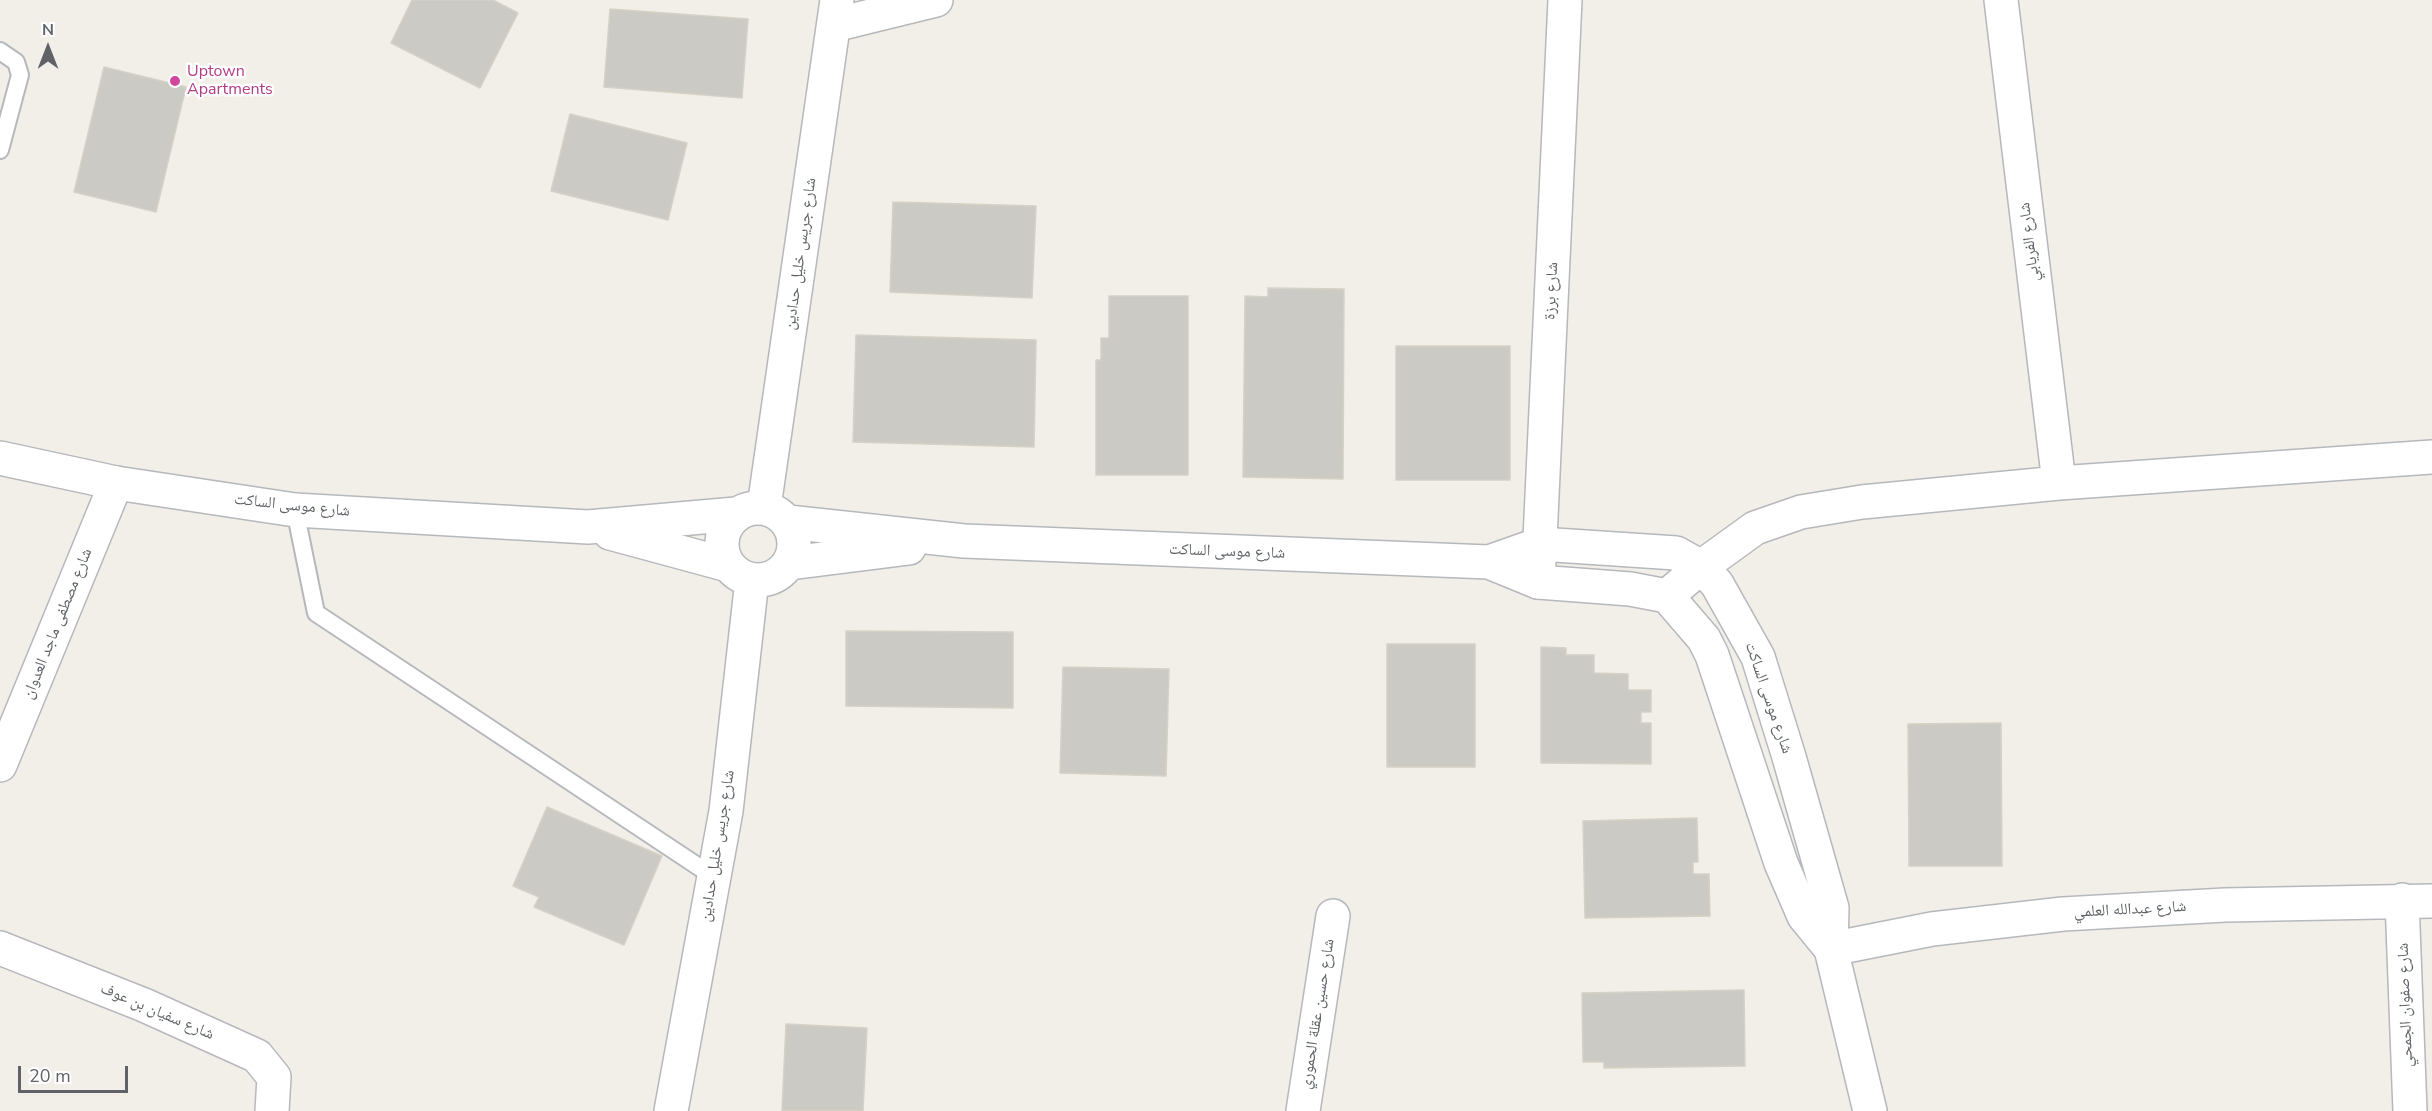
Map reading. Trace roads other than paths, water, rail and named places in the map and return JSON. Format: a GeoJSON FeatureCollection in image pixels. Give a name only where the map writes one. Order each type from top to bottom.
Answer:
{"type":"FeatureCollection","features":[{"type":"Feature","properties":{"kind":"street"},"geometry":{"type":"LineString","coordinates":[[835,13],[936,0]]}},
{"type":"Feature","properties":{"kind":"street","name":"شارع برزة"},"geometry":{"type":"LineString","coordinates":[[1538,582],[1566,0]]}},
{"type":"Feature","properties":{"kind":"street","name":"شارع الفريابي"},"geometry":{"type":"LineString","coordinates":[[2001,0],[2059,483]]}},
{"type":"Feature","properties":{"kind":"street","name":"شارع جريس خليل حدادين"},"geometry":{"type":"LineString","coordinates":[[763,514],[835,13]]}},
{"type":"Feature","properties":{"kind":"street"},"geometry":{"type":"LineString","coordinates":[[1667,597],[1701,567],[1755,528],[1801,512],[1862,502],[2059,483],[2432,457]]}},
{"type":"Feature","properties":{"kind":"street","name":"شارع موسى الساكت"},"geometry":{"type":"LineString","coordinates":[[0,458],[116,483],[295,510],[588,527],[763,514],[964,541],[1489,562],[1538,582],[1630,589],[1667,597],[1704,639],[1712,655],[1781,863],[1804,916],[1831,950]]}},
{"type":"Feature","properties":{"kind":"street","name":"شارع مصطفى ماجد العدوان"},"geometry":{"type":"LineString","coordinates":[[0,765],[116,483]]}},
{"type":"Feature","properties":{"kind":"street"},"geometry":{"type":"LineString","coordinates":[[763,514],[794,535],[795,550],[790,563],[780,573],[766,579],[740,573],[722,553],[722,538],[726,525],[763,514]]}},
{"type":"Feature","properties":{"kind":"street","name":"شارع موسى الساكت"},"geometry":{"type":"LineString","coordinates":[[588,527],[740,573]]}},
{"type":"Feature","properties":{"kind":"street","name":"شارع موسى الساكت"},"geometry":{"type":"LineString","coordinates":[[790,563],[964,541]]}},
{"type":"Feature","properties":{"kind":"street","name":"شارع موسى الساكت"},"geometry":{"type":"LineString","coordinates":[[1489,562],[1540,544],[1676,553],[1701,567],[1717,584],[1758,657],[1832,908],[1831,950],[1870,1111]]}},
{"type":"Feature","properties":{"kind":"street","name":"شارع جريس خليل حدادين"},"geometry":{"type":"LineString","coordinates":[[671,1111],[726,811],[740,573]]}},
{"type":"Feature","properties":{"kind":"street","name":"شارع عبدالله العلمي"},"geometry":{"type":"LineString","coordinates":[[1831,950],[1932,929],[2063,914],[2225,904],[2417,900]]}},
{"type":"Feature","properties":{"kind":"street","name":"شارع صفوان الجمحي"},"geometry":{"type":"LineString","coordinates":[[2410,1111],[2417,900]]}},
{"type":"Feature","properties":{"kind":"street","name":"شارع حسين عقلة الحموري"},"geometry":{"type":"LineString","coordinates":[[1303,1111],[1334,916]]}},
{"type":"Feature","properties":{"kind":"street","name":"شارع سفيان بن عوف"},"geometry":{"type":"LineString","coordinates":[[0,948],[144,1005],[257,1056],[274,1077],[272,1111]]}},
{"type":"Feature","properties":{"kind":"lane"},"geometry":{"type":"LineString","coordinates":[[0,51],[16,62],[20,75],[0,150]]}},
{"type":"Feature","properties":{"kind":"lane"},"geometry":{"type":"LineString","coordinates":[[295,510],[316,613],[714,877]]}},
{"type":"Feature","properties":{"kind":"place","name":"Uptown Apartments"},"geometry":{"type":"Point","coordinates":[175,81]}}]}
